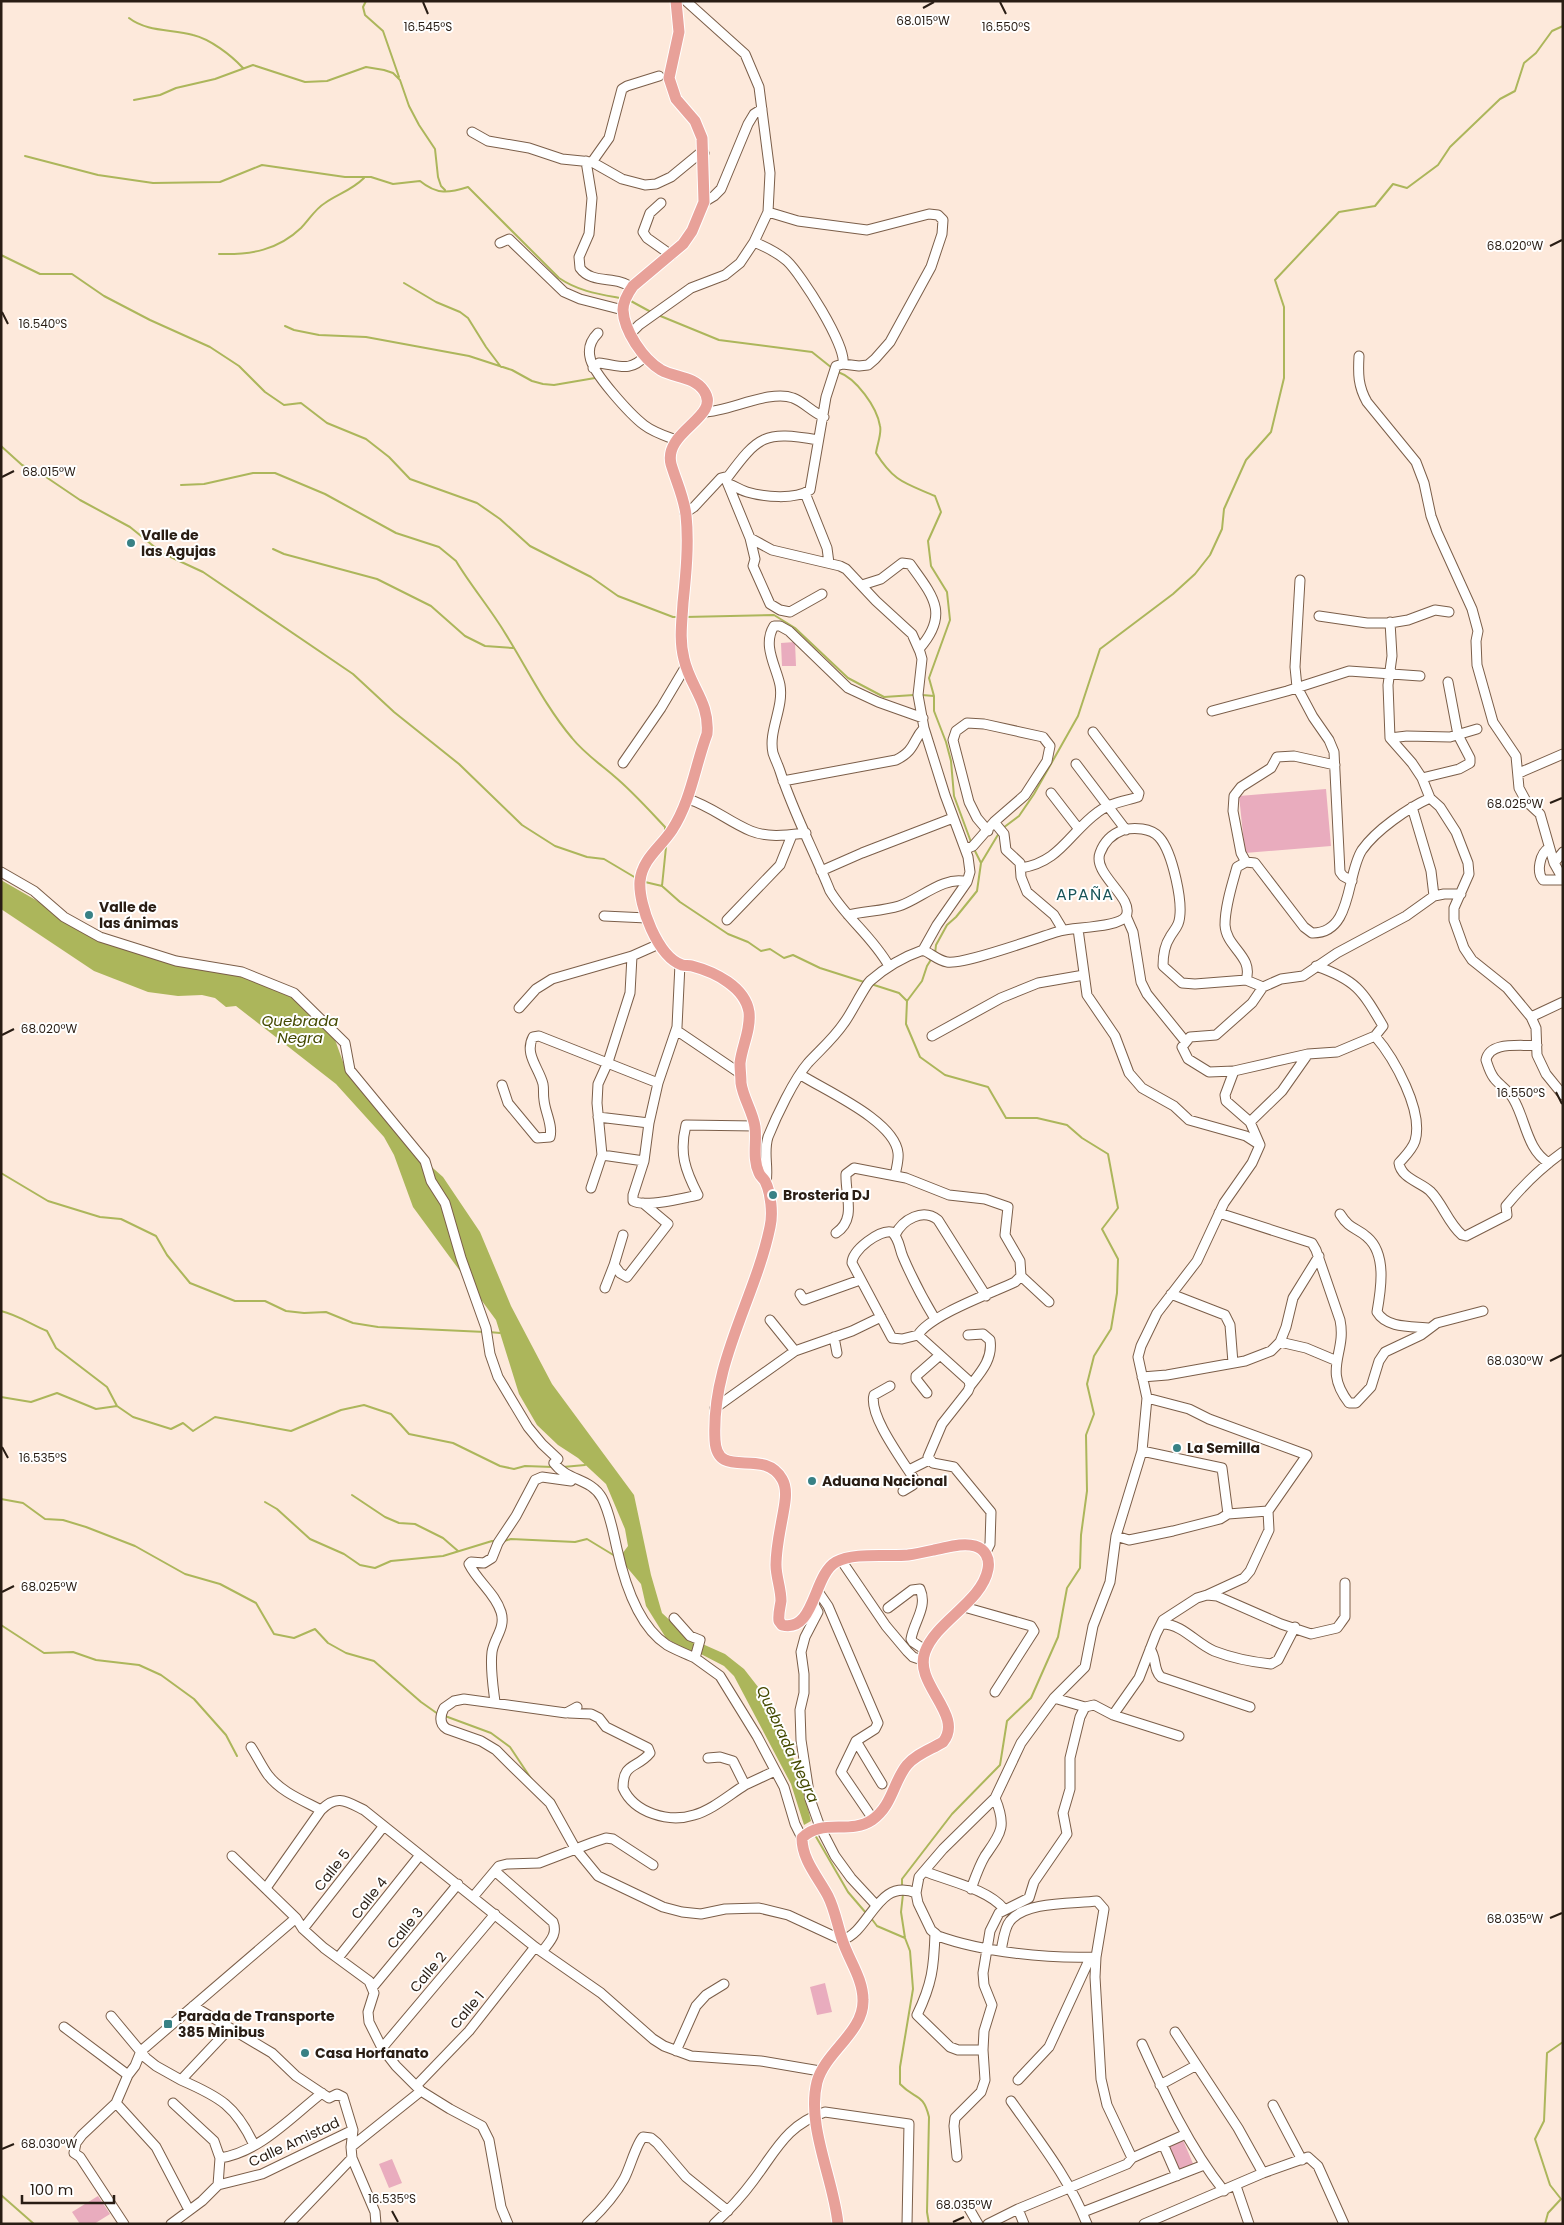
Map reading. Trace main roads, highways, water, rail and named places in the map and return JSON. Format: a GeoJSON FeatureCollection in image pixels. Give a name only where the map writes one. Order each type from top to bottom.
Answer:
{"type":"FeatureCollection","features":[{"type":"Feature","properties":{"kind":"main road"},"geometry":{"type":"LineString","coordinates":[[676,1],[680,32],[671,65],[670,84],[676,99],[700,129],[704,153],[704,202],[692,231],[683,244],[626,299],[631,333],[645,356],[661,370],[697,384],[706,395],[704,412],[676,440],[670,454],[685,513],[686,567],[683,605],[680,615],[684,659],[702,698],[708,724],[707,734],[688,799],[673,830],[648,859],[640,880],[640,893],[647,918],[659,944],[680,964],[692,966],[718,977],[736,988],[745,1000],[749,1014],[748,1032],[740,1063],[741,1085],[755,1126],[755,1155],[759,1173],[766,1182],[771,1211],[770,1225],[726,1356],[716,1408],[716,1446],[722,1458],[730,1462],[763,1464],[772,1468],[783,1480],[785,1503],[777,1544],[776,1565],[781,1602],[779,1621],[782,1625],[787,1627],[799,1623],[813,1603],[817,1590],[829,1568],[841,1560],[908,1555],[966,1544],[976,1546],[986,1552],[989,1562],[985,1579],[964,1607],[943,1626],[924,1656],[928,1681],[949,1723],[949,1732],[943,1742],[907,1765],[893,1795],[873,1819],[855,1827],[811,1832],[802,1847],[808,1863],[828,1895],[842,1940],[862,1987],[863,2002],[860,2014],[853,2028],[820,2072],[816,2084],[816,2115],[823,2160],[834,2197],[838,2224]]}},
{"type":"Feature","properties":{"kind":"water","name":"Quebrada Negra"},"geometry":{"type":"Polygon","coordinates":[[[1,880],[100,937],[176,961],[242,972],[285,993],[314,1012],[334,1037],[347,1073],[425,1161],[443,1177],[480,1232],[511,1306],[552,1384],[634,1495],[651,1575],[662,1613],[689,1638],[725,1654],[744,1669],[762,1692],[777,1716],[787,1740],[801,1780],[811,1821],[804,1825],[791,1784],[734,1676],[724,1666],[697,1652],[684,1649],[666,1638],[646,1606],[641,1584],[619,1558],[628,1546],[625,1529],[606,1484],[578,1458],[558,1445],[537,1425],[519,1394],[496,1320],[413,1207],[394,1155],[384,1137],[336,1084],[236,1006],[226,1007],[215,998],[202,995],[178,996],[148,992],[94,971],[1,909],[1,880]]]}},
{"type":"Feature","properties":{"kind":"waterway"},"geometry":{"type":"LineString","coordinates":[[366,1],[363,7],[365,15],[383,31],[399,77]]}},
{"type":"Feature","properties":{"kind":"waterway"},"geometry":{"type":"LineString","coordinates":[[129,18],[144,26],[200,37],[220,48],[243,68]]}},
{"type":"Feature","properties":{"kind":"waterway"},"geometry":{"type":"LineString","coordinates":[[1003,828],[1019,816],[1034,794],[1078,716],[1100,649],[1173,594],[1195,574],[1210,555],[1222,529],[1224,509],[1246,460],[1271,432],[1284,378],[1284,307],[1275,280],[1339,212],[1375,206],[1393,184],[1407,188],[1438,165],[1450,147],[1500,99],[1515,91],[1524,63],[1536,53],[1552,31],[1563,26]]}},
{"type":"Feature","properties":{"kind":"waterway"},"geometry":{"type":"LineString","coordinates":[[134,100],[160,95],[176,88],[215,79],[253,65],[305,82],[327,81],[366,67],[384,70],[393,73],[400,80],[409,106],[435,149],[438,177],[441,186],[445,190]]}},
{"type":"Feature","properties":{"kind":"waterway"},"geometry":{"type":"LineString","coordinates":[[25,156],[98,175],[153,183],[220,182],[262,165],[345,177],[371,177],[393,184],[420,181],[432,189],[443,192],[468,187],[559,278],[581,289],[620,298]]}},
{"type":"Feature","properties":{"kind":"waterway"},"geometry":{"type":"LineString","coordinates":[[219,254],[263,250],[283,241],[301,228],[321,205],[355,186],[364,178]]}},
{"type":"Feature","properties":{"kind":"waterway"},"geometry":{"type":"LineString","coordinates":[[1,255],[40,274],[72,274],[104,296],[150,320],[210,347],[239,366],[265,392],[284,405],[301,403],[327,423],[366,439],[389,457],[410,479],[477,503],[500,519],[530,546],[591,577],[618,596],[673,617],[678,617]]}},
{"type":"Feature","properties":{"kind":"waterway"},"geometry":{"type":"LineString","coordinates":[[404,283],[468,318],[501,367]]}},
{"type":"Feature","properties":{"kind":"waterway"},"geometry":{"type":"LineString","coordinates":[[629,300],[651,312]]}},
{"type":"Feature","properties":{"kind":"waterway"},"geometry":{"type":"LineString","coordinates":[[658,315],[719,340],[812,352],[832,368]]}},
{"type":"Feature","properties":{"kind":"waterway"},"geometry":{"type":"LineString","coordinates":[[285,326],[294,330],[319,335],[366,337],[469,356],[512,370],[532,381],[543,384],[554,385],[595,378]]}},
{"type":"Feature","properties":{"kind":"waterway"},"geometry":{"type":"LineString","coordinates":[[838,372],[852,380],[865,394],[875,410],[880,429],[876,453],[882,463],[901,481],[935,496],[941,512],[928,541],[931,566],[947,592],[950,620],[929,678],[934,696],[934,711],[951,761],[954,796],[971,842]]}},
{"type":"Feature","properties":{"kind":"waterway"},"geometry":{"type":"LineString","coordinates":[[1,446],[22,465],[46,477],[80,500],[130,527],[162,553],[203,572],[353,674],[394,712],[459,764],[522,825],[555,846],[587,857],[604,859],[636,878]]}},
{"type":"Feature","properties":{"kind":"waterway"},"geometry":{"type":"LineString","coordinates":[[181,485],[204,484],[253,473],[275,473],[325,494],[396,533],[439,547],[456,561],[513,646],[562,726],[582,749],[640,801],[665,827],[665,832]]}},
{"type":"Feature","properties":{"kind":"waterway"},"geometry":{"type":"LineString","coordinates":[[273,549],[284,554],[377,579],[431,606],[465,636],[485,646],[513,648]]}},
{"type":"Feature","properties":{"kind":"waterway"},"geometry":{"type":"LineString","coordinates":[[685,617],[774,615],[795,628],[848,678],[884,697],[914,695]]}},
{"type":"Feature","properties":{"kind":"waterway"},"geometry":{"type":"LineString","coordinates":[[922,695],[934,696]]}},
{"type":"Feature","properties":{"kind":"waterway"},"geometry":{"type":"LineString","coordinates":[[981,863],[999,833]]}},
{"type":"Feature","properties":{"kind":"waterway"},"geometry":{"type":"LineString","coordinates":[[662,886],[666,847]]}},
{"type":"Feature","properties":{"kind":"waterway"},"geometry":{"type":"LineString","coordinates":[[935,954],[936,945],[947,925],[977,891],[981,863],[974,849]]}},
{"type":"Feature","properties":{"kind":"waterway"},"geometry":{"type":"LineString","coordinates":[[645,882],[662,886],[680,902],[728,934],[748,942],[761,951],[770,949],[784,958],[793,955],[820,968],[864,982]]}},
{"type":"Feature","properties":{"kind":"waterway"},"geometry":{"type":"LineString","coordinates":[[902,1887],[902,1879],[952,1814],[1000,1765],[1007,1721],[1031,1698],[1058,1637],[1067,1588],[1080,1568],[1081,1535],[1087,1491],[1086,1435],[1094,1414],[1087,1384],[1094,1356],[1111,1329],[1117,1293],[1118,1259],[1102,1229],[1118,1208],[1108,1154],[1082,1138],[1067,1125],[1037,1118],[1006,1118],[988,1087],[945,1075],[920,1057],[906,1024],[907,1001],[922,981],[932,958]]}},
{"type":"Feature","properties":{"kind":"waterway"},"geometry":{"type":"LineString","coordinates":[[871,984],[899,993],[907,1001]]}},
{"type":"Feature","properties":{"kind":"waterway"},"geometry":{"type":"LineString","coordinates":[[1,1173],[48,1201],[100,1217],[121,1219],[156,1236],[167,1255],[190,1283],[235,1301],[265,1301],[286,1311],[304,1313],[326,1312],[353,1323],[378,1327],[485,1332]]}},
{"type":"Feature","properties":{"kind":"waterway"},"geometry":{"type":"LineString","coordinates":[[1,1311],[47,1331],[56,1348],[107,1387],[117,1406]]}},
{"type":"Feature","properties":{"kind":"waterway"},"geometry":{"type":"LineString","coordinates":[[489,1332],[500,1333]]}},
{"type":"Feature","properties":{"kind":"waterway"},"geometry":{"type":"LineString","coordinates":[[1,1397],[31,1402],[57,1393],[96,1409],[117,1406],[133,1417],[171,1429],[183,1423],[193,1431],[215,1417],[291,1431],[341,1410],[364,1405],[391,1414],[409,1434],[453,1443],[500,1466],[514,1469],[525,1466],[553,1467]]}},
{"type":"Feature","properties":{"kind":"waterway"},"geometry":{"type":"LineString","coordinates":[[563,1467],[585,1465]]}},
{"type":"Feature","properties":{"kind":"waterway"},"geometry":{"type":"LineString","coordinates":[[352,1495],[385,1517],[399,1523],[415,1524],[443,1538],[458,1551]]}},
{"type":"Feature","properties":{"kind":"waterway"},"geometry":{"type":"LineString","coordinates":[[1,1499],[23,1503],[45,1519],[63,1520],[135,1546],[185,1574],[220,1584],[256,1603],[274,1634],[294,1638],[315,1629],[328,1643],[346,1653],[374,1661],[421,1702],[438,1714]]}},
{"type":"Feature","properties":{"kind":"waterway"},"geometry":{"type":"LineString","coordinates":[[265,1502],[277,1509],[310,1539],[344,1554],[360,1565],[375,1568],[391,1561],[443,1556],[492,1541],[495,1542]]}},
{"type":"Feature","properties":{"kind":"waterway"},"geometry":{"type":"LineString","coordinates":[[504,1541],[511,1539],[575,1542],[587,1539],[615,1556]]}},
{"type":"Feature","properties":{"kind":"waterway"},"geometry":{"type":"LineString","coordinates":[[1,1625],[44,1653],[73,1652],[96,1660],[139,1665],[161,1675],[194,1699],[226,1735],[237,1756]]}},
{"type":"Feature","properties":{"kind":"waterway"},"geometry":{"type":"LineString","coordinates":[[445,1716],[491,1733],[510,1747],[532,1780]]}},
{"type":"Feature","properties":{"kind":"waterway"},"geometry":{"type":"LineString","coordinates":[[547,1794],[554,1801],[557,1808]]}},
{"type":"Feature","properties":{"kind":"waterway","name":"Quebrada Negra"},"geometry":{"type":"LineString","coordinates":[[815,1835],[848,1892],[866,1913]]}},
{"type":"Feature","properties":{"kind":"waterway"},"geometry":{"type":"LineString","coordinates":[[903,1894],[901,1912],[905,1938],[910,1951],[913,1989],[900,2067],[900,2084],[921,2100],[927,2109],[929,2117],[927,2212],[929,2224]]}},
{"type":"Feature","properties":{"kind":"waterway","name":"Quebrada Negra"},"geometry":{"type":"LineString","coordinates":[[871,1918],[877,1926],[905,1938]]}},
{"type":"Feature","properties":{"kind":"waterway"},"geometry":{"type":"LineString","coordinates":[[1545,2224],[1548,2213],[1561,2199],[1550,2185],[1535,2139],[1544,2121],[1547,2053],[1563,2042]]}},
{"type":"Feature","properties":{"kind":"waterway"},"geometry":{"type":"LineString","coordinates":[[1,2195],[34,2224]]}},
{"type":"Feature","properties":{"kind":"place","name":"Valle de las Agujas"},"geometry":{"type":"Point","coordinates":[131,543]}},
{"type":"Feature","properties":{"kind":"place","name":"Valle de las ánimas"},"geometry":{"type":"Point","coordinates":[89,915]}},
{"type":"Feature","properties":{"kind":"place","name":"Brosteria DJ"},"geometry":{"type":"Point","coordinates":[773,1195]}},
{"type":"Feature","properties":{"kind":"place","name":"La Semilla"},"geometry":{"type":"Point","coordinates":[1177,1448]}},
{"type":"Feature","properties":{"kind":"place","name":"Aduana Nacional"},"geometry":{"type":"Point","coordinates":[812,1481]}},
{"type":"Feature","properties":{"kind":"place","name":"Parada de Transporte 385 Minibus"},"geometry":{"type":"Point","coordinates":[168,2024]}},
{"type":"Feature","properties":{"kind":"place","name":"Casa Horfanato"},"geometry":{"type":"Point","coordinates":[305,2053]}},
{"type":"Feature","properties":{"kind":"district","name":"APAÑA"},"geometry":{"type":"Point","coordinates":[1085,894]}}]}
